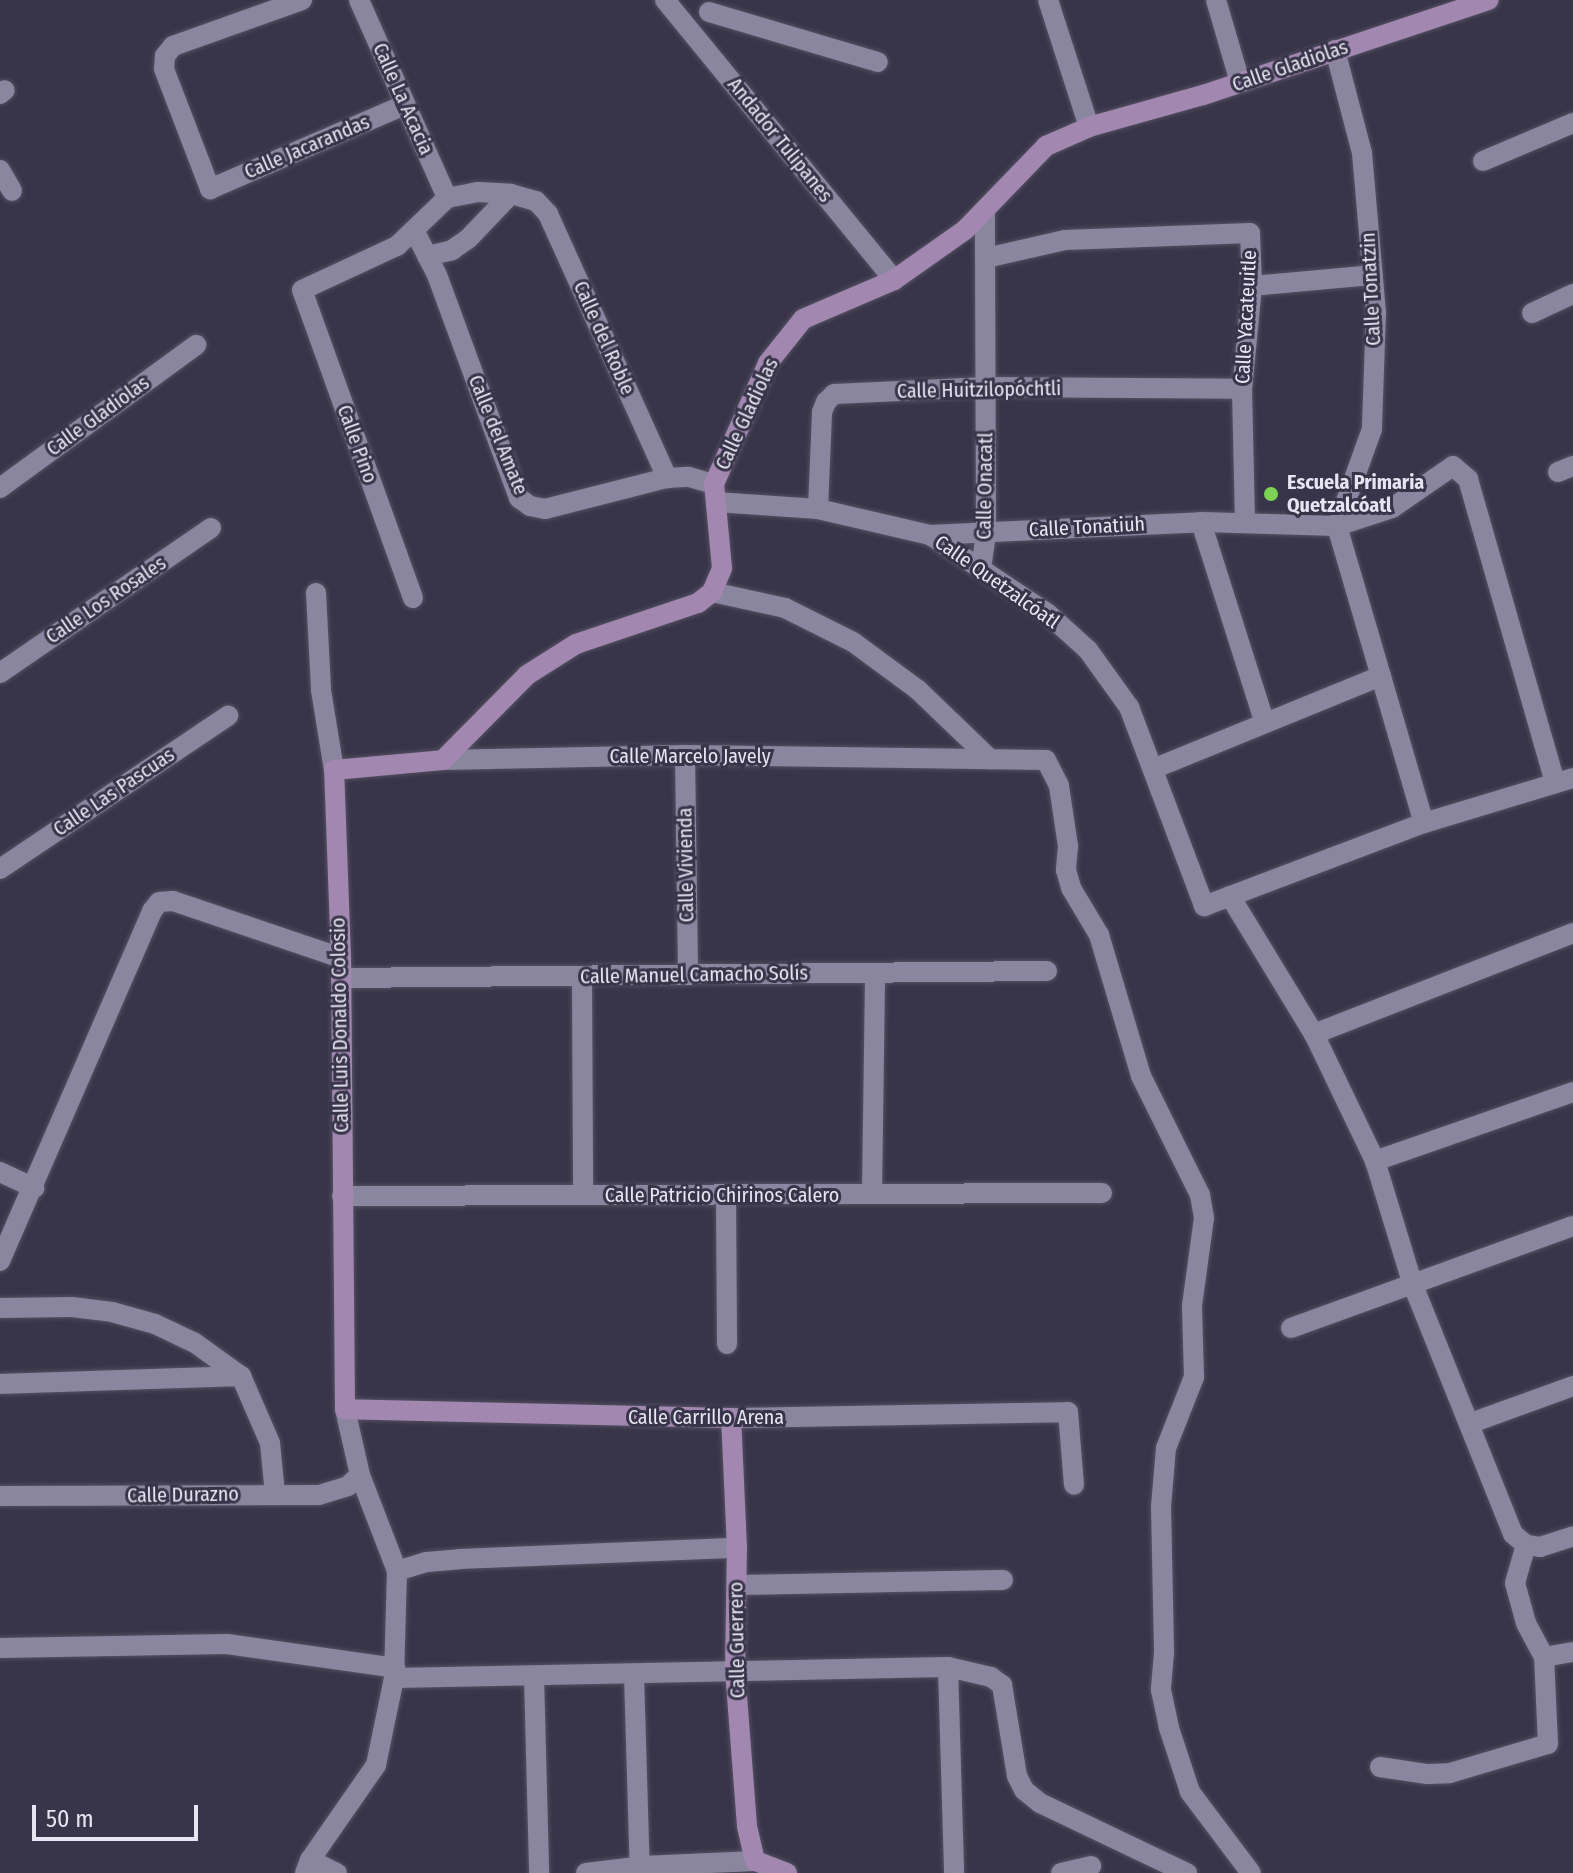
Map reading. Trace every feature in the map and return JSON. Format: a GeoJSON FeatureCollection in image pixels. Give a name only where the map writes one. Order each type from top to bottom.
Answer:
{"type":"FeatureCollection","features":[{"type":"Feature","properties":{"kind":"street","name":"Calle Jacarandas"},"geometry":{"type":"LineString","coordinates":[[302,0],[173,46],[165,56],[164,69],[210,189],[404,105]]}},
{"type":"Feature","properties":{"kind":"street","name":"Calle La Acacia"},"geometry":{"type":"LineString","coordinates":[[359,0],[447,198]]}},
{"type":"Feature","properties":{"kind":"street","name":"Andador Tulipanes"},"geometry":{"type":"LineString","coordinates":[[665,0],[894,280]]}},
{"type":"Feature","properties":{"kind":"street"},"geometry":{"type":"LineString","coordinates":[[1048,0],[1089,127]]}},
{"type":"Feature","properties":{"kind":"street"},"geometry":{"type":"LineString","coordinates":[[1216,0],[1240,82]]}},
{"type":"Feature","properties":{"kind":"street","name":"Calle Gladiolas"},"geometry":{"type":"LineString","coordinates":[[715,493],[768,363],[803,319],[825,306],[894,280],[965,230],[1046,146],[1089,127],[1240,82],[1489,0]]}},
{"type":"Feature","properties":{"kind":"street"},"geometry":{"type":"LineString","coordinates":[[701,42],[711,6],[878,62]]}},
{"type":"Feature","properties":{"kind":"street","name":"Calle Tonatzin"},"geometry":{"type":"LineString","coordinates":[[1335,50],[1362,153],[1376,312],[1372,429],[1337,526]]}},
{"type":"Feature","properties":{"kind":"street"},"geometry":{"type":"LineString","coordinates":[[1483,161],[1573,123]]}},
{"type":"Feature","properties":{"kind":"street"},"geometry":{"type":"LineString","coordinates":[[0,170],[12,191]]}},
{"type":"Feature","properties":{"kind":"street"},"geometry":{"type":"LineString","coordinates":[[415,232],[447,198],[478,192],[511,194]]}},
{"type":"Feature","properties":{"kind":"street"},"geometry":{"type":"LineString","coordinates":[[427,256],[452,250],[468,239],[511,194]]}},
{"type":"Feature","properties":{"kind":"street","name":"Calle del Roble"},"geometry":{"type":"LineString","coordinates":[[511,194],[536,201],[548,214],[667,478]]}},
{"type":"Feature","properties":{"kind":"street","name":"Calle Onacatl"},"geometry":{"type":"LineString","coordinates":[[981,569],[986,532],[985,210]]}},
{"type":"Feature","properties":{"kind":"street","name":"Calle del Amate"},"geometry":{"type":"LineString","coordinates":[[415,232],[427,256],[519,498],[530,506],[545,509],[667,478],[689,477],[715,493]]}},
{"type":"Feature","properties":{"kind":"street","name":"Calle Pino"},"geometry":{"type":"LineString","coordinates":[[413,598],[302,290],[397,246],[415,232]]}},
{"type":"Feature","properties":{"kind":"street","name":"Calle Yacateuitle"},"geometry":{"type":"LineString","coordinates":[[986,258],[1065,240],[1250,233],[1252,286],[1242,389],[1245,523]]}},
{"type":"Feature","properties":{"kind":"street"},"geometry":{"type":"LineString","coordinates":[[1252,286],[1373,275]]}},
{"type":"Feature","properties":{"kind":"street"},"geometry":{"type":"LineString","coordinates":[[1532,313],[1573,294]]}},
{"type":"Feature","properties":{"kind":"street","name":"Calle Gladiolas"},"geometry":{"type":"LineString","coordinates":[[0,487],[196,345]]}},
{"type":"Feature","properties":{"kind":"street","name":"Calle Huitzilopóchtli"},"geometry":{"type":"LineString","coordinates":[[818,509],[822,412],[834,394],[987,387],[1242,389]]}},
{"type":"Feature","properties":{"kind":"street","name":"Calle Tonatiuh"},"geometry":{"type":"LineString","coordinates":[[930,535],[1201,522],[1337,526],[1392,508],[1453,466],[1468,479],[1564,780]]}},
{"type":"Feature","properties":{"kind":"street"},"geometry":{"type":"LineString","coordinates":[[443,760],[527,675],[563,652],[576,644],[698,603],[712,592],[722,568],[715,493]]}},
{"type":"Feature","properties":{"kind":"street","name":"Calle Quetzalcóatl"},"geometry":{"type":"LineString","coordinates":[[715,493],[818,509],[930,535],[1047,613],[1088,650],[1129,707],[1204,906],[1230,896]]}},
{"type":"Feature","properties":{"kind":"street"},"geometry":{"type":"LineString","coordinates":[[1201,522],[1264,721]]}},
{"type":"Feature","properties":{"kind":"street"},"geometry":{"type":"LineString","coordinates":[[1337,526],[1424,823]]}},
{"type":"Feature","properties":{"kind":"street","name":"Calle Los Rosales"},"geometry":{"type":"LineString","coordinates":[[0,673],[211,528]]}},
{"type":"Feature","properties":{"kind":"street"},"geometry":{"type":"LineString","coordinates":[[712,592],[785,608],[853,642],[918,690],[990,759]]}},
{"type":"Feature","properties":{"kind":"street","name":"Calle Luis Donaldo Colosio"},"geometry":{"type":"LineString","coordinates":[[316,593],[321,690],[334,770],[341,968],[345,1409]]}},
{"type":"Feature","properties":{"kind":"street"},"geometry":{"type":"LineString","coordinates":[[1153,769],[1264,721],[1381,676]]}},
{"type":"Feature","properties":{"kind":"street","name":"Calle Las Pascuas"},"geometry":{"type":"LineString","coordinates":[[0,869],[228,716]]}},
{"type":"Feature","properties":{"kind":"street","name":"Calle Marcelo Javely"},"geometry":{"type":"LineString","coordinates":[[334,770],[443,760],[685,755],[1046,760],[1059,786],[1068,846],[1066,870],[1071,888],[1099,935],[1141,1076],[1200,1195],[1201,1261],[1192,1306],[1194,1377],[1166,1448],[1161,1506],[1164,1653],[1161,1690],[1169,1728],[1190,1792],[1251,1873]]}},
{"type":"Feature","properties":{"kind":"street","name":"Calle Vivienda"},"geometry":{"type":"LineString","coordinates":[[685,755],[688,975]]}},
{"type":"Feature","properties":{"kind":"street"},"geometry":{"type":"LineString","coordinates":[[1564,780],[1424,823],[1230,896],[1314,1034],[1375,1161],[1413,1285],[1513,1534],[1526,1545],[1540,1547],[1573,1536]]}},
{"type":"Feature","properties":{"kind":"street","name":"Calle Manuel Camacho Solís"},"geometry":{"type":"LineString","coordinates":[[34,1188],[152,911],[159,902],[173,901],[341,968],[582,976],[1047,971]]}},
{"type":"Feature","properties":{"kind":"street"},"geometry":{"type":"LineString","coordinates":[[1314,1034],[1573,933]]}},
{"type":"Feature","properties":{"kind":"street"},"geometry":{"type":"LineString","coordinates":[[872,1194],[875,973]]}},
{"type":"Feature","properties":{"kind":"street"},"geometry":{"type":"LineString","coordinates":[[582,976],[583,1195]]}},
{"type":"Feature","properties":{"kind":"street"},"geometry":{"type":"LineString","coordinates":[[1375,1161],[1573,1092]]}},
{"type":"Feature","properties":{"kind":"street"},"geometry":{"type":"LineString","coordinates":[[0,1172],[34,1188],[0,1261]]}},
{"type":"Feature","properties":{"kind":"street","name":"Calle Patricio Chirinos Calero"},"geometry":{"type":"LineString","coordinates":[[342,1196],[1102,1193]]}},
{"type":"Feature","properties":{"kind":"street"},"geometry":{"type":"LineString","coordinates":[[726,1195],[727,1344]]}},
{"type":"Feature","properties":{"kind":"street"},"geometry":{"type":"LineString","coordinates":[[1291,1328],[1573,1226]]}},
{"type":"Feature","properties":{"kind":"street"},"geometry":{"type":"LineString","coordinates":[[0,1308],[72,1307],[155,1324],[195,1343],[241,1376],[270,1443],[275,1494]]}},
{"type":"Feature","properties":{"kind":"street"},"geometry":{"type":"LineString","coordinates":[[0,1384],[241,1376]]}},
{"type":"Feature","properties":{"kind":"street"},"geometry":{"type":"LineString","coordinates":[[1471,1423],[1573,1386]]}},
{"type":"Feature","properties":{"kind":"street"},"geometry":{"type":"LineString","coordinates":[[337,1873],[308,1866],[376,1765],[395,1673],[397,1571],[360,1475],[345,1409]]}},
{"type":"Feature","properties":{"kind":"street","name":"Calle Carrillo Arena"},"geometry":{"type":"LineString","coordinates":[[345,1409],[731,1418],[1068,1412],[1074,1485]]}},
{"type":"Feature","properties":{"kind":"street","name":"Calle Guerrero"},"geometry":{"type":"LineString","coordinates":[[731,1418],[737,1548],[735,1670],[747,1826],[755,1861]]}},
{"type":"Feature","properties":{"kind":"street","name":"Calle Durazno"},"geometry":{"type":"LineString","coordinates":[[0,1496],[319,1495],[348,1486],[360,1475]]}},
{"type":"Feature","properties":{"kind":"street"},"geometry":{"type":"LineString","coordinates":[[1380,1767],[1427,1774],[1450,1773],[1548,1744],[1544,1657],[1526,1623],[1515,1583],[1526,1545]]}},
{"type":"Feature","properties":{"kind":"street"},"geometry":{"type":"LineString","coordinates":[[397,1571],[427,1562],[459,1559],[737,1548]]}},
{"type":"Feature","properties":{"kind":"street"},"geometry":{"type":"LineString","coordinates":[[737,1585],[1003,1580]]}},
{"type":"Feature","properties":{"kind":"street"},"geometry":{"type":"LineString","coordinates":[[0,1648],[227,1644],[395,1673],[534,1676],[948,1667],[991,1677],[1002,1685],[1017,1776],[1024,1790],[1040,1803],[1187,1873]]}},
{"type":"Feature","properties":{"kind":"street"},"geometry":{"type":"LineString","coordinates":[[1544,1657],[1573,1652]]}},
{"type":"Feature","properties":{"kind":"street"},"geometry":{"type":"LineString","coordinates":[[948,1667],[954,1873]]}},
{"type":"Feature","properties":{"kind":"street"},"geometry":{"type":"LineString","coordinates":[[634,1675],[641,1869]]}},
{"type":"Feature","properties":{"kind":"street"},"geometry":{"type":"LineString","coordinates":[[534,1676],[539,1873]]}},
{"type":"Feature","properties":{"kind":"street"},"geometry":{"type":"LineString","coordinates":[[586,1873],[755,1861],[787,1873]]}},
{"type":"Feature","properties":{"kind":"street"},"geometry":{"type":"LineString","coordinates":[[1061,1873],[1091,1866]]}},
{"type":"Feature","properties":{"kind":"place","name":"Escuela Primaria Quetzalcóatl"},"geometry":{"type":"Point","coordinates":[1271,494]}}]}
